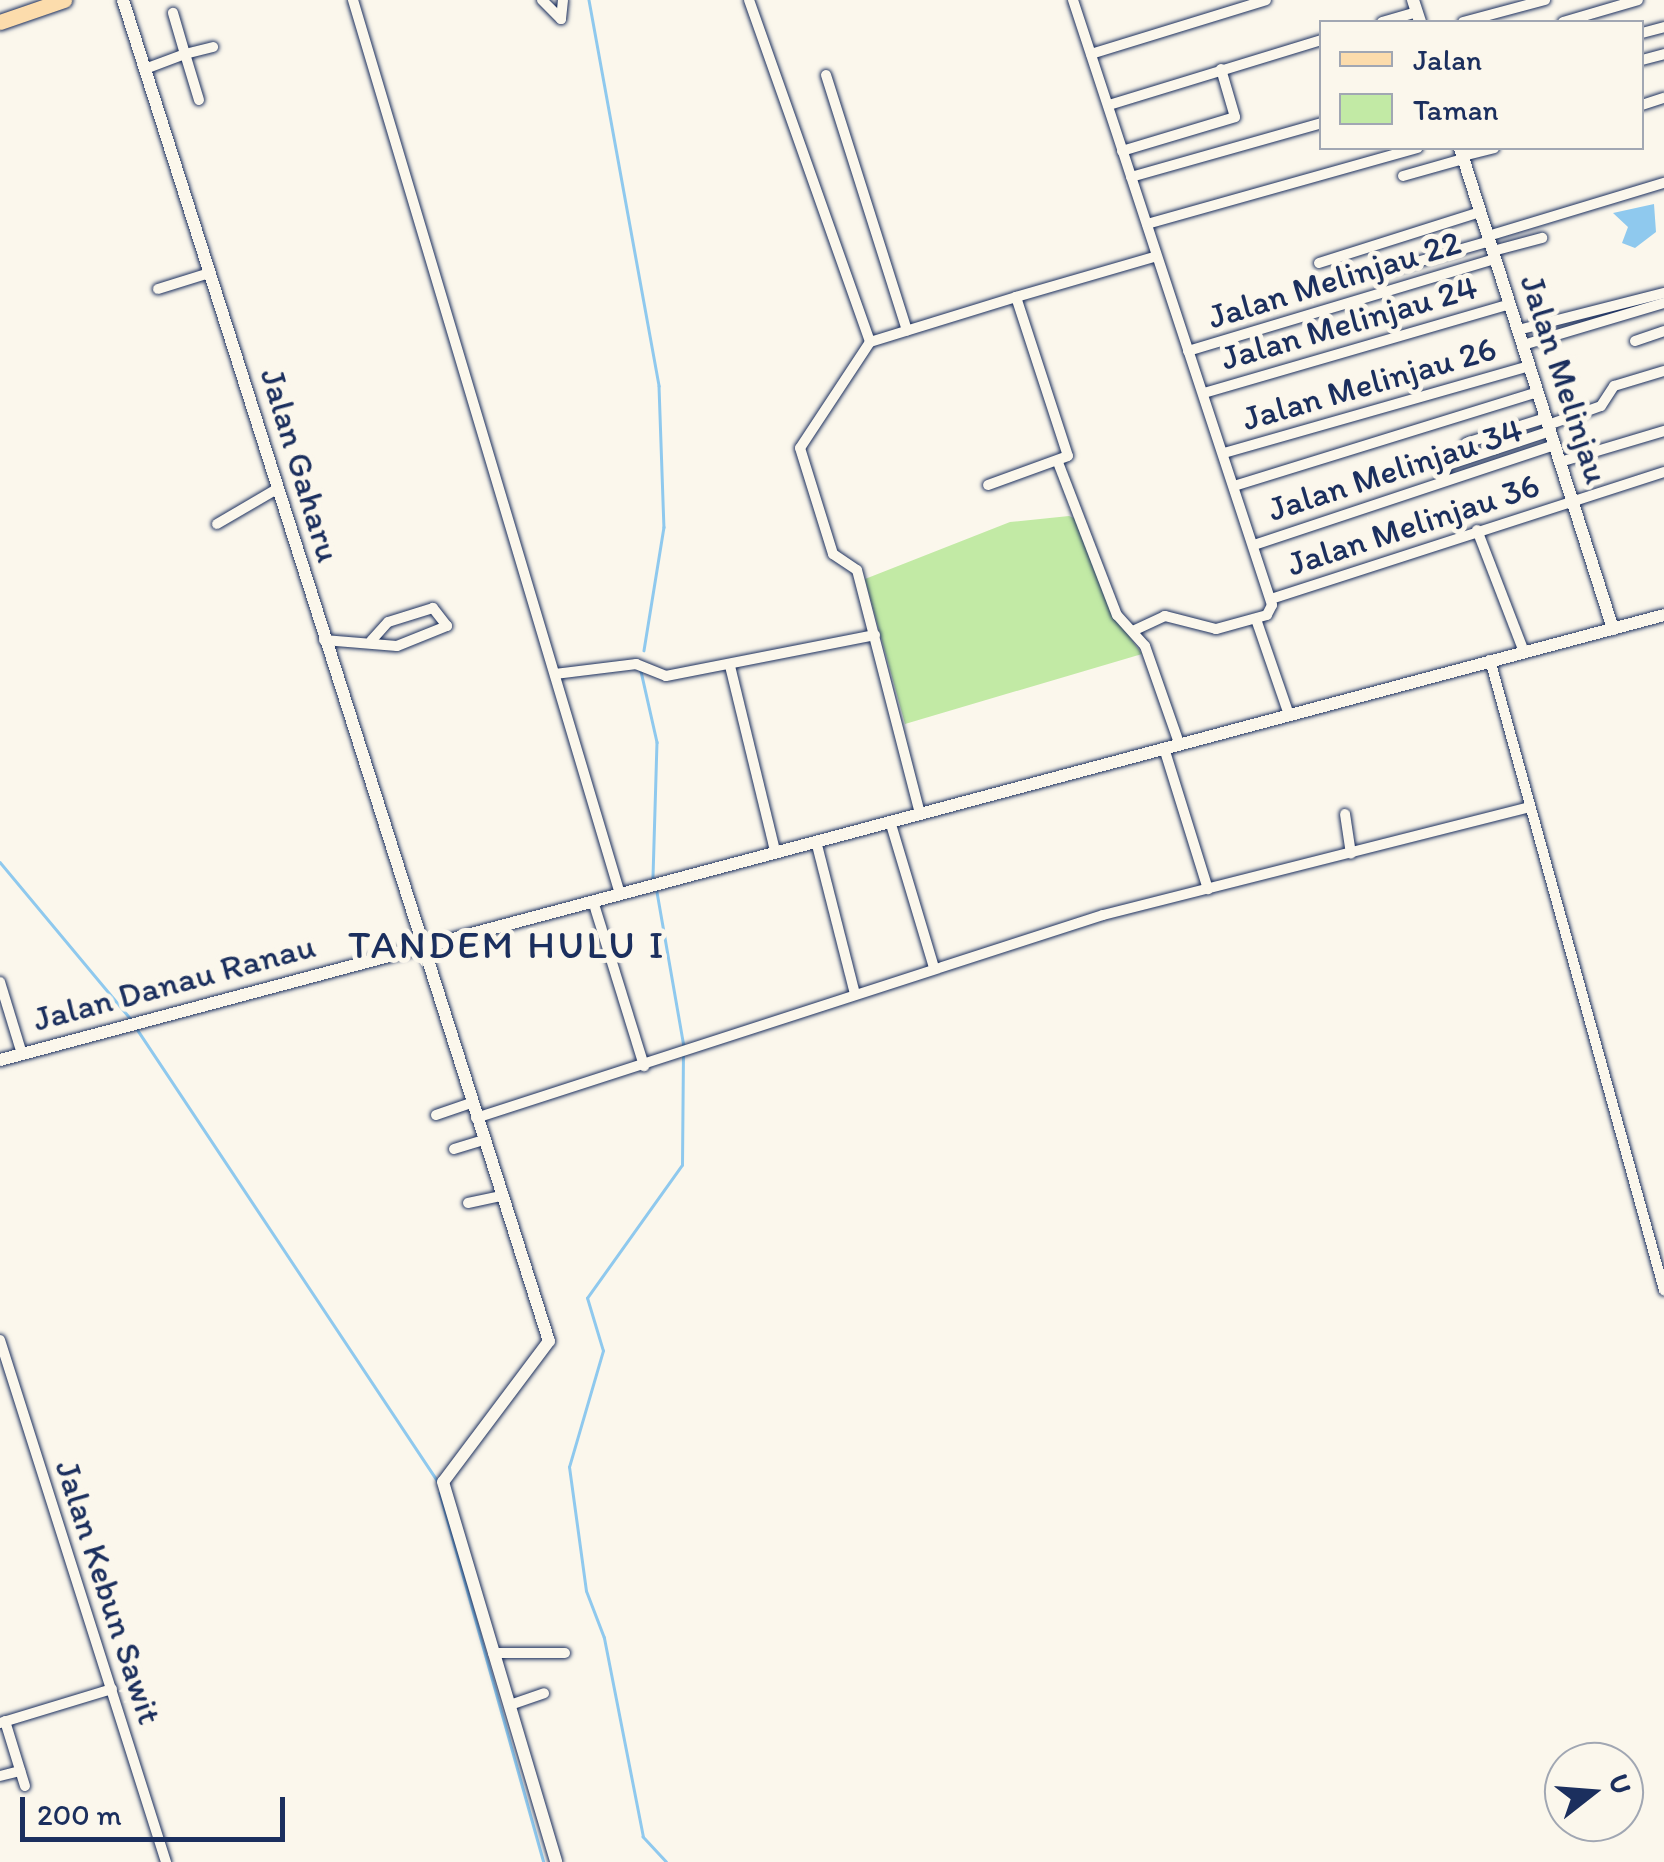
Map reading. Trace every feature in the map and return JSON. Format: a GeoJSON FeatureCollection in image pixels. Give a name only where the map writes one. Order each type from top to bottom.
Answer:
{"type":"FeatureCollection","features":[{"type":"Feature","properties":{"kind":"main road"},"geometry":{"type":"LineString","coordinates":[[0,22],[64,0]]}},
{"type":"Feature","properties":{"kind":"street","name":"Jalan Gaharu"},"geometry":{"type":"LineString","coordinates":[[124,0],[548,1351],[443,1482],[493,1654]]}},
{"type":"Feature","properties":{"kind":"street"},"geometry":{"type":"LineString","coordinates":[[353,0],[620,894]]}},
{"type":"Feature","properties":{"kind":"street"},"geometry":{"type":"LineString","coordinates":[[542,0],[561,19],[563,0]]}},
{"type":"Feature","properties":{"kind":"street"},"geometry":{"type":"LineString","coordinates":[[750,0],[870,342]]}},
{"type":"Feature","properties":{"kind":"street"},"geometry":{"type":"LineString","coordinates":[[1073,0],[1147,224],[1154,258],[1204,393],[1271,599],[1270,613],[1256,619],[1209,629],[1166,616],[1133,631]]}},
{"type":"Feature","properties":{"kind":"street"},"geometry":{"type":"LineString","coordinates":[[1091,54],[1266,0]]}},
{"type":"Feature","properties":{"kind":"street"},"geometry":{"type":"LineString","coordinates":[[1470,20],[1545,0]]}},
{"type":"Feature","properties":{"kind":"street"},"geometry":{"type":"LineString","coordinates":[[1570,20],[1638,0]]}},
{"type":"Feature","properties":{"kind":"street"},"geometry":{"type":"LineString","coordinates":[[1389,20],[1416,12]]}},
{"type":"Feature","properties":{"kind":"street"},"geometry":{"type":"LineString","coordinates":[[173,13],[199,100]]}},
{"type":"Feature","properties":{"kind":"street"},"geometry":{"type":"LineString","coordinates":[[1109,105],[1319,41]]}},
{"type":"Feature","properties":{"kind":"street"},"geometry":{"type":"LineString","coordinates":[[145,69],[213,47]]}},
{"type":"Feature","properties":{"kind":"street"},"geometry":{"type":"LineString","coordinates":[[1122,151],[1234,117],[1221,69]]}},
{"type":"Feature","properties":{"kind":"street"},"geometry":{"type":"LineString","coordinates":[[826,76],[907,330]]}},
{"type":"Feature","properties":{"kind":"street"},"geometry":{"type":"LineString","coordinates":[[1131,176],[1319,123]]}},
{"type":"Feature","properties":{"kind":"street"},"geometry":{"type":"LineString","coordinates":[[1147,224],[1411,150]]}},
{"type":"Feature","properties":{"kind":"street"},"geometry":{"type":"LineString","coordinates":[[1403,176],[1462,154]]}},
{"type":"Feature","properties":{"kind":"street","name":"Jalan Melinjau"},"geometry":{"type":"LineString","coordinates":[[1462,154],[1613,629]]}},
{"type":"Feature","properties":{"kind":"street"},"geometry":{"type":"LineString","coordinates":[[1491,247],[1664,183]]}},
{"type":"Feature","properties":{"kind":"street"},"geometry":{"type":"LineString","coordinates":[[1319,264],[1480,212]]}},
{"type":"Feature","properties":{"kind":"street"},"geometry":{"type":"LineString","coordinates":[[1382,272],[1542,238]]}},
{"type":"Feature","properties":{"kind":"street","name":"Jalan Melinjau 22"},"geometry":{"type":"LineString","coordinates":[[1188,351],[1491,247]]}},
{"type":"Feature","properties":{"kind":"street"},"geometry":{"type":"LineString","coordinates":[[920,814],[858,570],[833,554],[800,448],[870,342],[1154,258]]}},
{"type":"Feature","properties":{"kind":"street"},"geometry":{"type":"LineString","coordinates":[[158,289],[209,273]]}},
{"type":"Feature","properties":{"kind":"street"},"geometry":{"type":"LineString","coordinates":[[1518,330],[1664,293]]}},
{"type":"Feature","properties":{"kind":"street"},"geometry":{"type":"LineString","coordinates":[[988,486],[1059,464],[1068,452],[1016,297]]}},
{"type":"Feature","properties":{"kind":"street"},"geometry":{"type":"LineString","coordinates":[[1523,346],[1664,303]]}},
{"type":"Feature","properties":{"kind":"street","name":"Jalan Melinjau 24"},"geometry":{"type":"LineString","coordinates":[[1204,393],[1510,304]]}},
{"type":"Feature","properties":{"kind":"street"},"geometry":{"type":"LineString","coordinates":[[1635,341],[1664,331]]}},
{"type":"Feature","properties":{"kind":"street","name":"Jalan Melinjau 26"},"geometry":{"type":"LineString","coordinates":[[1224,453],[1529,366]]}},
{"type":"Feature","properties":{"kind":"street"},"geometry":{"type":"LineString","coordinates":[[1466,443],[1550,430],[1604,404],[1614,386],[1664,371]]}},
{"type":"Feature","properties":{"kind":"street"},"geometry":{"type":"LineString","coordinates":[[1234,486],[1538,392]]}},
{"type":"Feature","properties":{"kind":"street","name":"Jalan Melinjau 34"},"geometry":{"type":"LineString","coordinates":[[1254,545],[1442,479],[1448,465],[1550,430]]}},
{"type":"Feature","properties":{"kind":"street"},"geometry":{"type":"LineString","coordinates":[[1560,462],[1664,431]]}},
{"type":"Feature","properties":{"kind":"street"},"geometry":{"type":"LineString","coordinates":[[1059,464],[1068,505],[1088,524],[1117,615],[1133,631],[1172,746],[1208,889]]}},
{"type":"Feature","properties":{"kind":"street","name":"Jalan Melinjau 36"},"geometry":{"type":"LineString","coordinates":[[1271,599],[1664,472]]}},
{"type":"Feature","properties":{"kind":"street"},"geometry":{"type":"LineString","coordinates":[[217,524],[277,489]]}},
{"type":"Feature","properties":{"kind":"street"},"geometry":{"type":"LineString","coordinates":[[1478,530],[1524,652]]}},
{"type":"Feature","properties":{"kind":"street"},"geometry":{"type":"LineString","coordinates":[[324,640],[402,646],[447,626],[433,608],[388,622],[371,641]]}},
{"type":"Feature","properties":{"kind":"street","name":"Jalan Danau Ranau"},"geometry":{"type":"LineString","coordinates":[[0,1060],[1664,615]]}},
{"type":"Feature","properties":{"kind":"street"},"geometry":{"type":"LineString","coordinates":[[1256,619],[1289,714]]}},
{"type":"Feature","properties":{"kind":"street"},"geometry":{"type":"LineString","coordinates":[[554,674],[636,664],[666,676],[875,635]]}},
{"type":"Feature","properties":{"kind":"street"},"geometry":{"type":"LineString","coordinates":[[1490,660],[1664,1290]]}},
{"type":"Feature","properties":{"kind":"street"},"geometry":{"type":"LineString","coordinates":[[730,666],[775,850]]}},
{"type":"Feature","properties":{"kind":"street"},"geometry":{"type":"LineString","coordinates":[[476,1118],[934,968],[1208,889],[1530,806]]}},
{"type":"Feature","properties":{"kind":"street"},"geometry":{"type":"LineString","coordinates":[[1344,814],[1351,854]]}},
{"type":"Feature","properties":{"kind":"street"},"geometry":{"type":"LineString","coordinates":[[890,822],[934,968]]}},
{"type":"Feature","properties":{"kind":"street"},"geometry":{"type":"LineString","coordinates":[[816,841],[856,994]]}},
{"type":"Feature","properties":{"kind":"street"},"geometry":{"type":"LineString","coordinates":[[593,901],[644,1066]]}},
{"type":"Feature","properties":{"kind":"street"},"geometry":{"type":"LineString","coordinates":[[0,982],[22,1054]]}},
{"type":"Feature","properties":{"kind":"street"},"geometry":{"type":"LineString","coordinates":[[436,1115],[471,1102]]}},
{"type":"Feature","properties":{"kind":"street"},"geometry":{"type":"LineString","coordinates":[[454,1149],[483,1140]]}},
{"type":"Feature","properties":{"kind":"street"},"geometry":{"type":"LineString","coordinates":[[468,1203],[500,1196]]}},
{"type":"Feature","properties":{"kind":"street","name":"Jalan Kebun Sawit"},"geometry":{"type":"LineString","coordinates":[[0,1340],[166,1862]]}},
{"type":"Feature","properties":{"kind":"street"},"geometry":{"type":"LineString","coordinates":[[556,1862],[493,1654],[515,1646],[564,1653]]}},
{"type":"Feature","properties":{"kind":"street"},"geometry":{"type":"LineString","coordinates":[[25,1786],[3,1722],[112,1689]]}},
{"type":"Feature","properties":{"kind":"street"},"geometry":{"type":"LineString","coordinates":[[510,1705],[544,1693]]}},
{"type":"Feature","properties":{"kind":"street"},"geometry":{"type":"LineString","coordinates":[[0,1776],[20,1772]]}},
{"type":"Feature","properties":{"kind":"green space"},"geometry":{"type":"Polygon","coordinates":[[[1069,516],[1083,522],[1118,621],[1142,654],[905,724],[865,579],[1010,522],[1069,516]]]}},
{"type":"Feature","properties":{"kind":"water"},"geometry":{"type":"Polygon","coordinates":[[[1654,204],[1656,232],[1635,248],[1622,243],[1628,227],[1613,213],[1654,204]]]}},
{"type":"Feature","properties":{"kind":"waterway"},"geometry":{"type":"LineString","coordinates":[[589,0],[659,386],[664,527],[644,650]]}},
{"type":"Feature","properties":{"kind":"waterway"},"geometry":{"type":"LineString","coordinates":[[641,671],[657,742],[653,879]]}},
{"type":"Feature","properties":{"kind":"waterway"},"geometry":{"type":"LineString","coordinates":[[0,862],[130,1018]]}},
{"type":"Feature","properties":{"kind":"waterway"},"geometry":{"type":"LineString","coordinates":[[657,892],[684,1046]]}},
{"type":"Feature","properties":{"kind":"waterway"},"geometry":{"type":"LineString","coordinates":[[137,1029],[437,1480]]}},
{"type":"Feature","properties":{"kind":"waterway"},"geometry":{"type":"LineString","coordinates":[[666,1862],[643,1837],[604,1638],[586,1591],[569,1467],[603,1351],[587,1298],[682,1165],[683,1054]]}},
{"type":"Feature","properties":{"kind":"waterway"},"geometry":{"type":"LineString","coordinates":[[440,1493],[544,1862]]}},
{"type":"Feature","properties":{"kind":"district","name":"TANDEM HULU I"},"geometry":{"type":"Point","coordinates":[507,944]}}]}
